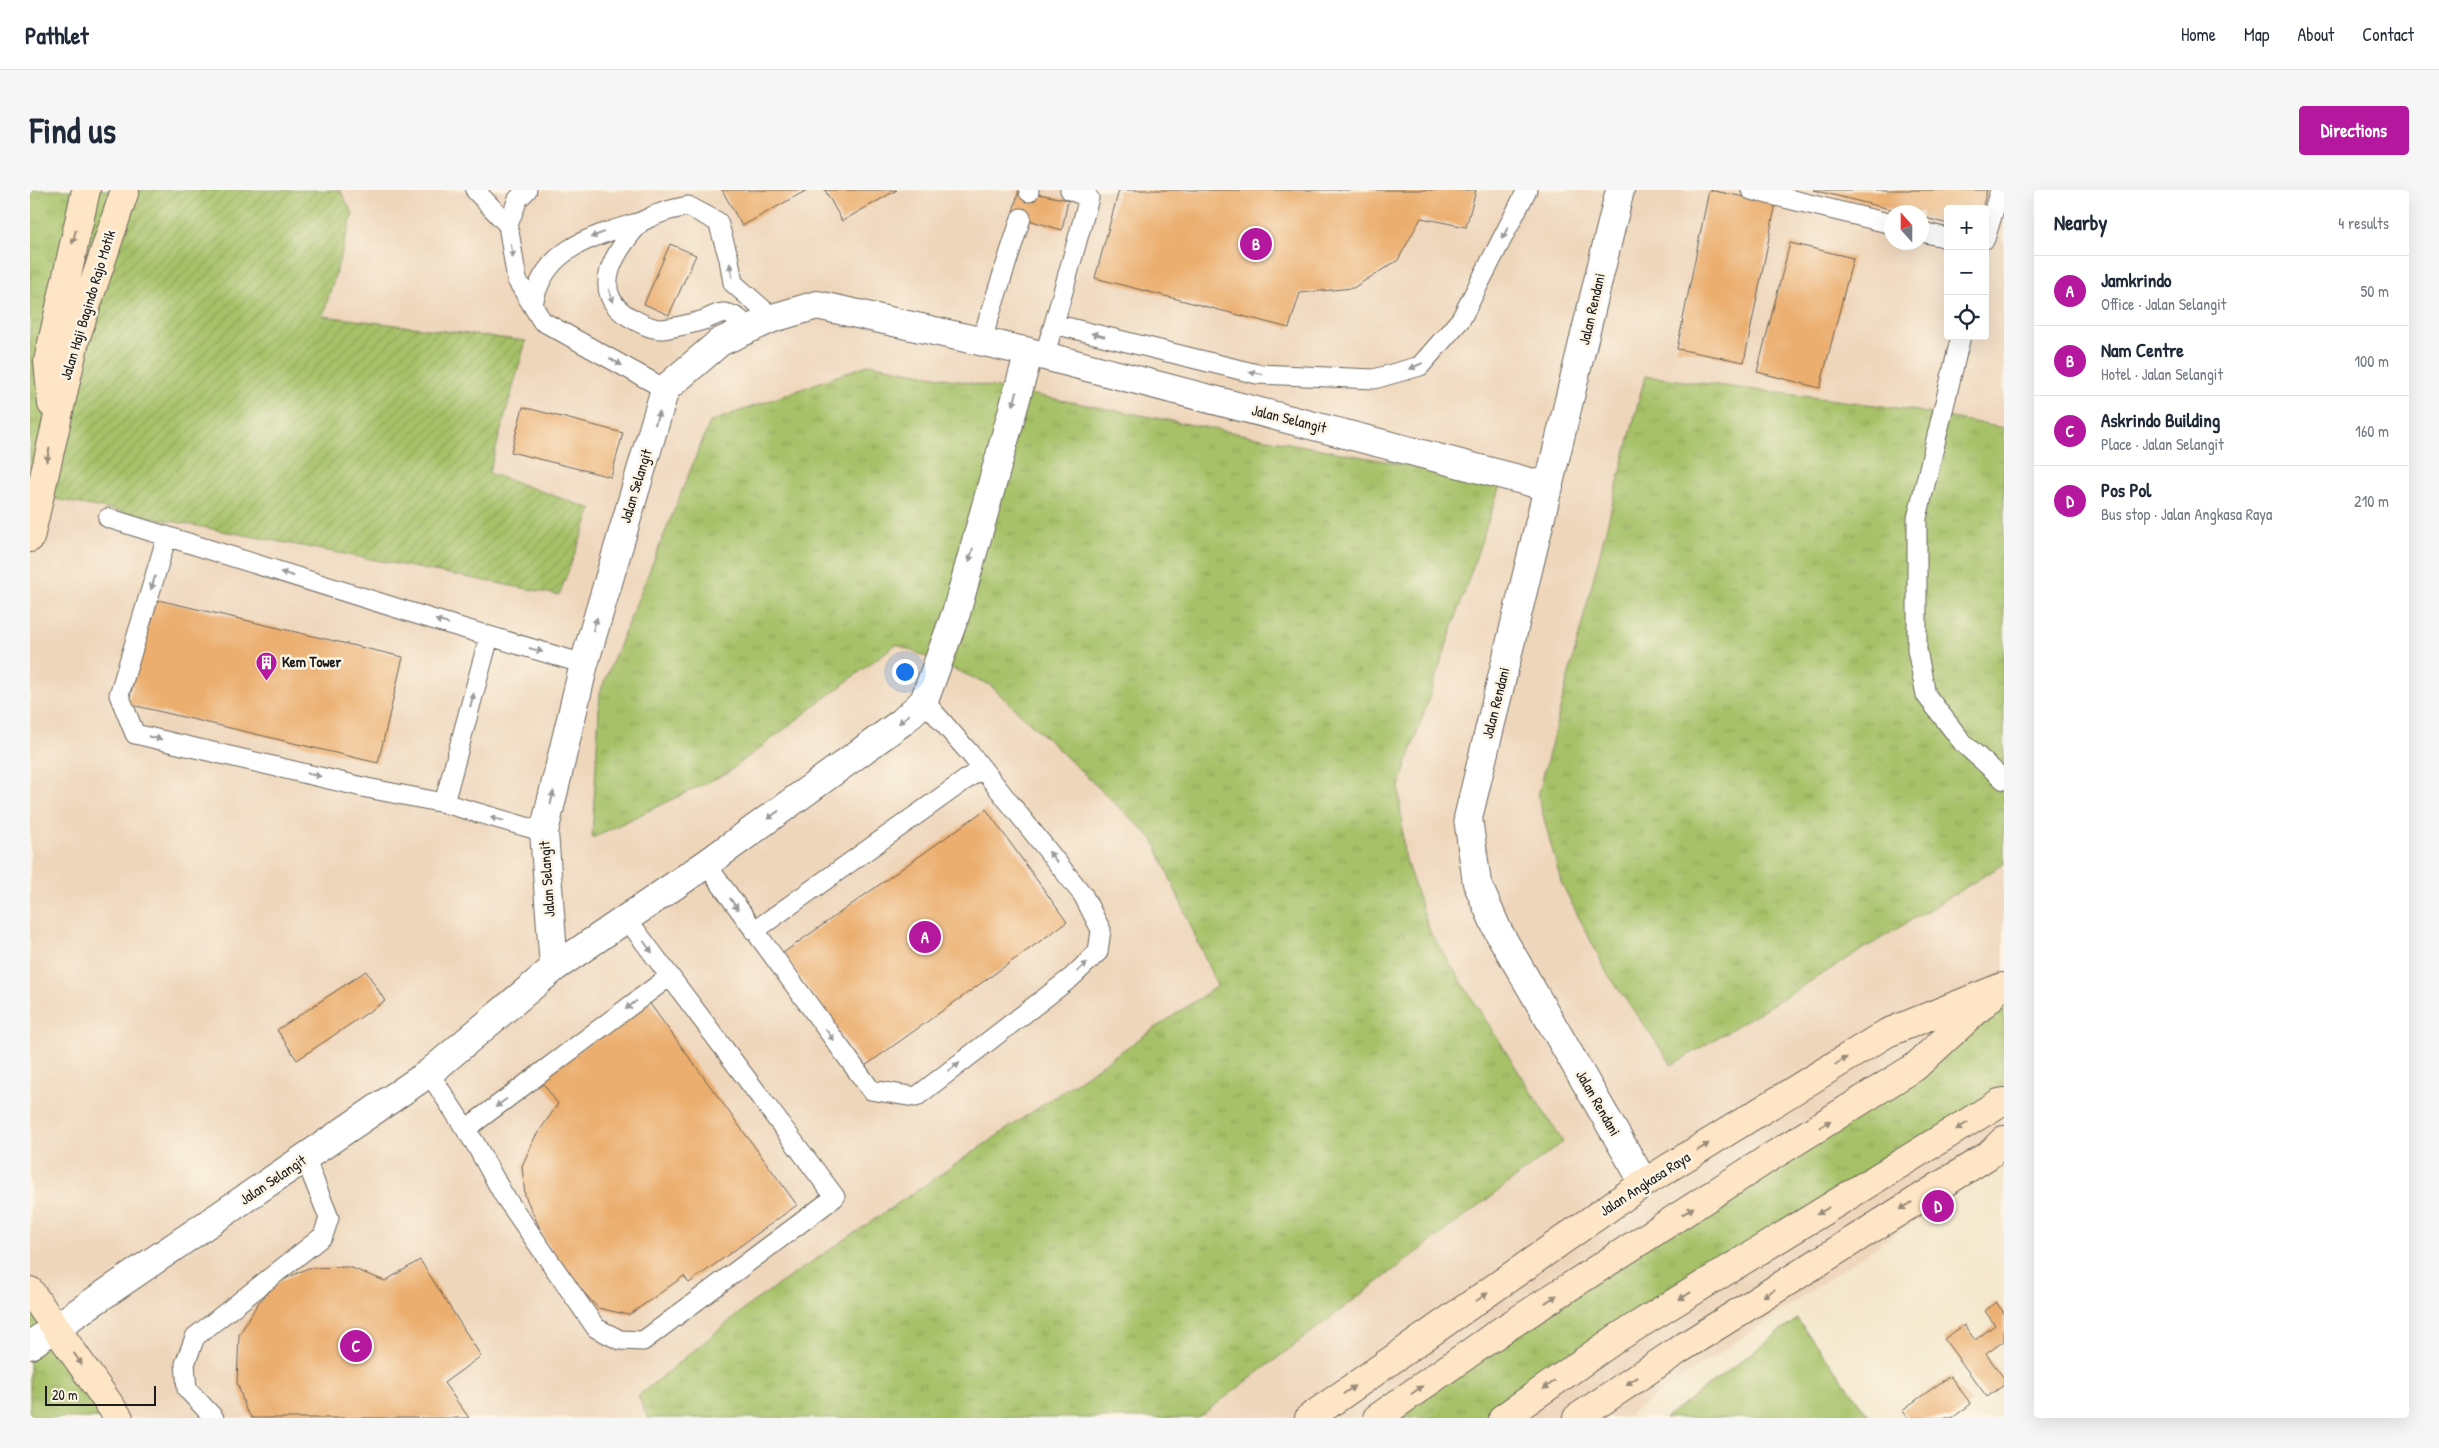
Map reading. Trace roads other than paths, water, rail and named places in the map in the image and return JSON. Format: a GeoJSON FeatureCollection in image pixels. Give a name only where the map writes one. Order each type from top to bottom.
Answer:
{"type":"FeatureCollection","features":[{"type":"Feature","properties":{"kind":"main road"},"geometry":{"type":"LineString","coordinates":[[54,424],[48,361],[86,190]]}},
{"type":"Feature","properties":{"kind":"main road","name":"Jalan Haji Bagindo Rajo Motik"},"geometry":{"type":"LineString","coordinates":[[30,538],[54,424],[76,337],[125,190]]}},
{"type":"Feature","properties":{"kind":"main road","name":"Jalan Angkasa Raya"},"geometry":{"type":"LineString","coordinates":[[1309,1418],[1644,1183],[1887,1033],[2003,986]]}},
{"type":"Feature","properties":{"kind":"main road","name":"Jalan Angkasa Raya"},"geometry":{"type":"LineString","coordinates":[[1377,1418],[1501,1331],[1769,1158],[1916,1067],[2003,986]]}},
{"type":"Feature","properties":{"kind":"main road"},"geometry":{"type":"LineString","coordinates":[[1503,1418],[1617,1338],[1999,1103],[2004,1102]]}},
{"type":"Feature","properties":{"kind":"main road"},"geometry":{"type":"LineString","coordinates":[[1577,1418],[1677,1351],[1989,1155],[2004,1140]]}},
{"type":"Feature","properties":{"kind":"main road"},"geometry":{"type":"LineString","coordinates":[[30,1291],[119,1418]]}},
{"type":"Feature","properties":{"kind":"street","name":"Jalan Rendani"},"geometry":{"type":"LineString","coordinates":[[1620,190],[1468,818],[1477,883],[1498,931],[1644,1183]]}},
{"type":"Feature","properties":{"kind":"street","name":"Jalan Selangit"},"geometry":{"type":"LineString","coordinates":[[554,968],[544,832],[584,664],[665,389],[720,342],[761,323],[817,305],[1036,354],[1549,487]]}},
{"type":"Feature","properties":{"kind":"street","name":"Jalan Selangit"},"geometry":{"type":"LineString","coordinates":[[30,1345],[429,1073],[554,968],[706,864],[902,722],[924,701],[956,613],[1036,354]]}},
{"type":"Feature","properties":{"kind":"lane"},"geometry":{"type":"LineString","coordinates":[[475,190],[508,225]]}},
{"type":"Feature","properties":{"kind":"lane"},"geometry":{"type":"LineString","coordinates":[[527,190],[518,199],[508,225],[517,280],[542,321],[665,389]]}},
{"type":"Feature","properties":{"kind":"lane"},"geometry":{"type":"LineString","coordinates":[[1036,354],[1054,324],[1089,198],[1070,190]]}},
{"type":"Feature","properties":{"kind":"lane"},"geometry":{"type":"LineString","coordinates":[[1054,324],[1256,374],[1374,379],[1420,366],[1461,319],[1528,190]]}},
{"type":"Feature","properties":{"kind":"lane"},"geometry":{"type":"LineString","coordinates":[[1750,190],[1884,222]]}},
{"type":"Feature","properties":{"kind":"lane"},"geometry":{"type":"LineString","coordinates":[[1989,226],[2000,190]]}},
{"type":"Feature","properties":{"kind":"lane"},"geometry":{"type":"LineString","coordinates":[[533,305],[536,287],[542,276],[575,245],[597,234],[640,223],[659,213],[688,206],[718,222],[729,259],[733,283],[761,323]]}},
{"type":"Feature","properties":{"kind":"lane"},"geometry":{"type":"LineString","coordinates":[[981,342],[1021,218]]}},
{"type":"Feature","properties":{"kind":"lane"},"geometry":{"type":"LineString","coordinates":[[640,223],[618,249],[610,266],[607,281],[615,306],[642,324],[660,329],[705,320],[722,312],[761,323]]}},
{"type":"Feature","properties":{"kind":"lane"},"geometry":{"type":"LineString","coordinates":[[1929,234],[1944,237]]}},
{"type":"Feature","properties":{"kind":"lane"},"geometry":{"type":"LineString","coordinates":[[1960,340],[1917,518],[1917,650],[1926,695],[1963,743],[2004,780]]}},
{"type":"Feature","properties":{"kind":"lane"},"geometry":{"type":"LineString","coordinates":[[108,518],[584,664]]}},
{"type":"Feature","properties":{"kind":"lane"},"geometry":{"type":"LineString","coordinates":[[167,536],[119,695],[135,734],[367,788],[444,803],[544,832]]}},
{"type":"Feature","properties":{"kind":"lane"},"geometry":{"type":"LineString","coordinates":[[444,803],[489,636]]}},
{"type":"Feature","properties":{"kind":"lane"},"geometry":{"type":"LineString","coordinates":[[706,864],[871,1090],[916,1097],[1072,977],[1098,952],[1101,930],[1083,895],[982,768],[924,701]]}},
{"type":"Feature","properties":{"kind":"lane"},"geometry":{"type":"LineString","coordinates":[[754,931],[982,768]]}},
{"type":"Feature","properties":{"kind":"lane"},"geometry":{"type":"LineString","coordinates":[[429,1073],[466,1129],[503,1194],[596,1328],[620,1340],[643,1341],[835,1197],[627,918]]}},
{"type":"Feature","properties":{"kind":"lane"},"geometry":{"type":"LineString","coordinates":[[466,1129],[670,976]]}},
{"type":"Feature","properties":{"kind":"lane"},"geometry":{"type":"LineString","coordinates":[[214,1418],[187,1389],[185,1364],[195,1337],[323,1236],[329,1218],[305,1158]]}},
{"type":"Feature","properties":{"kind":"place","name":"Nam Centre"},"geometry":{"type":"Point","coordinates":[1256,244]}},
{"type":"Feature","properties":{"kind":"place","name":"Kem Tower"},"geometry":{"type":"Point","coordinates":[266,681]}},
{"type":"Feature","properties":{"kind":"place","name":"Jamkrindo"},"geometry":{"type":"Point","coordinates":[925,937]}},
{"type":"Feature","properties":{"kind":"place","name":"Pos Pol"},"geometry":{"type":"Point","coordinates":[1938,1206]}},
{"type":"Feature","properties":{"kind":"place","name":"Askrindo Building"},"geometry":{"type":"Point","coordinates":[356,1346]}}]}
